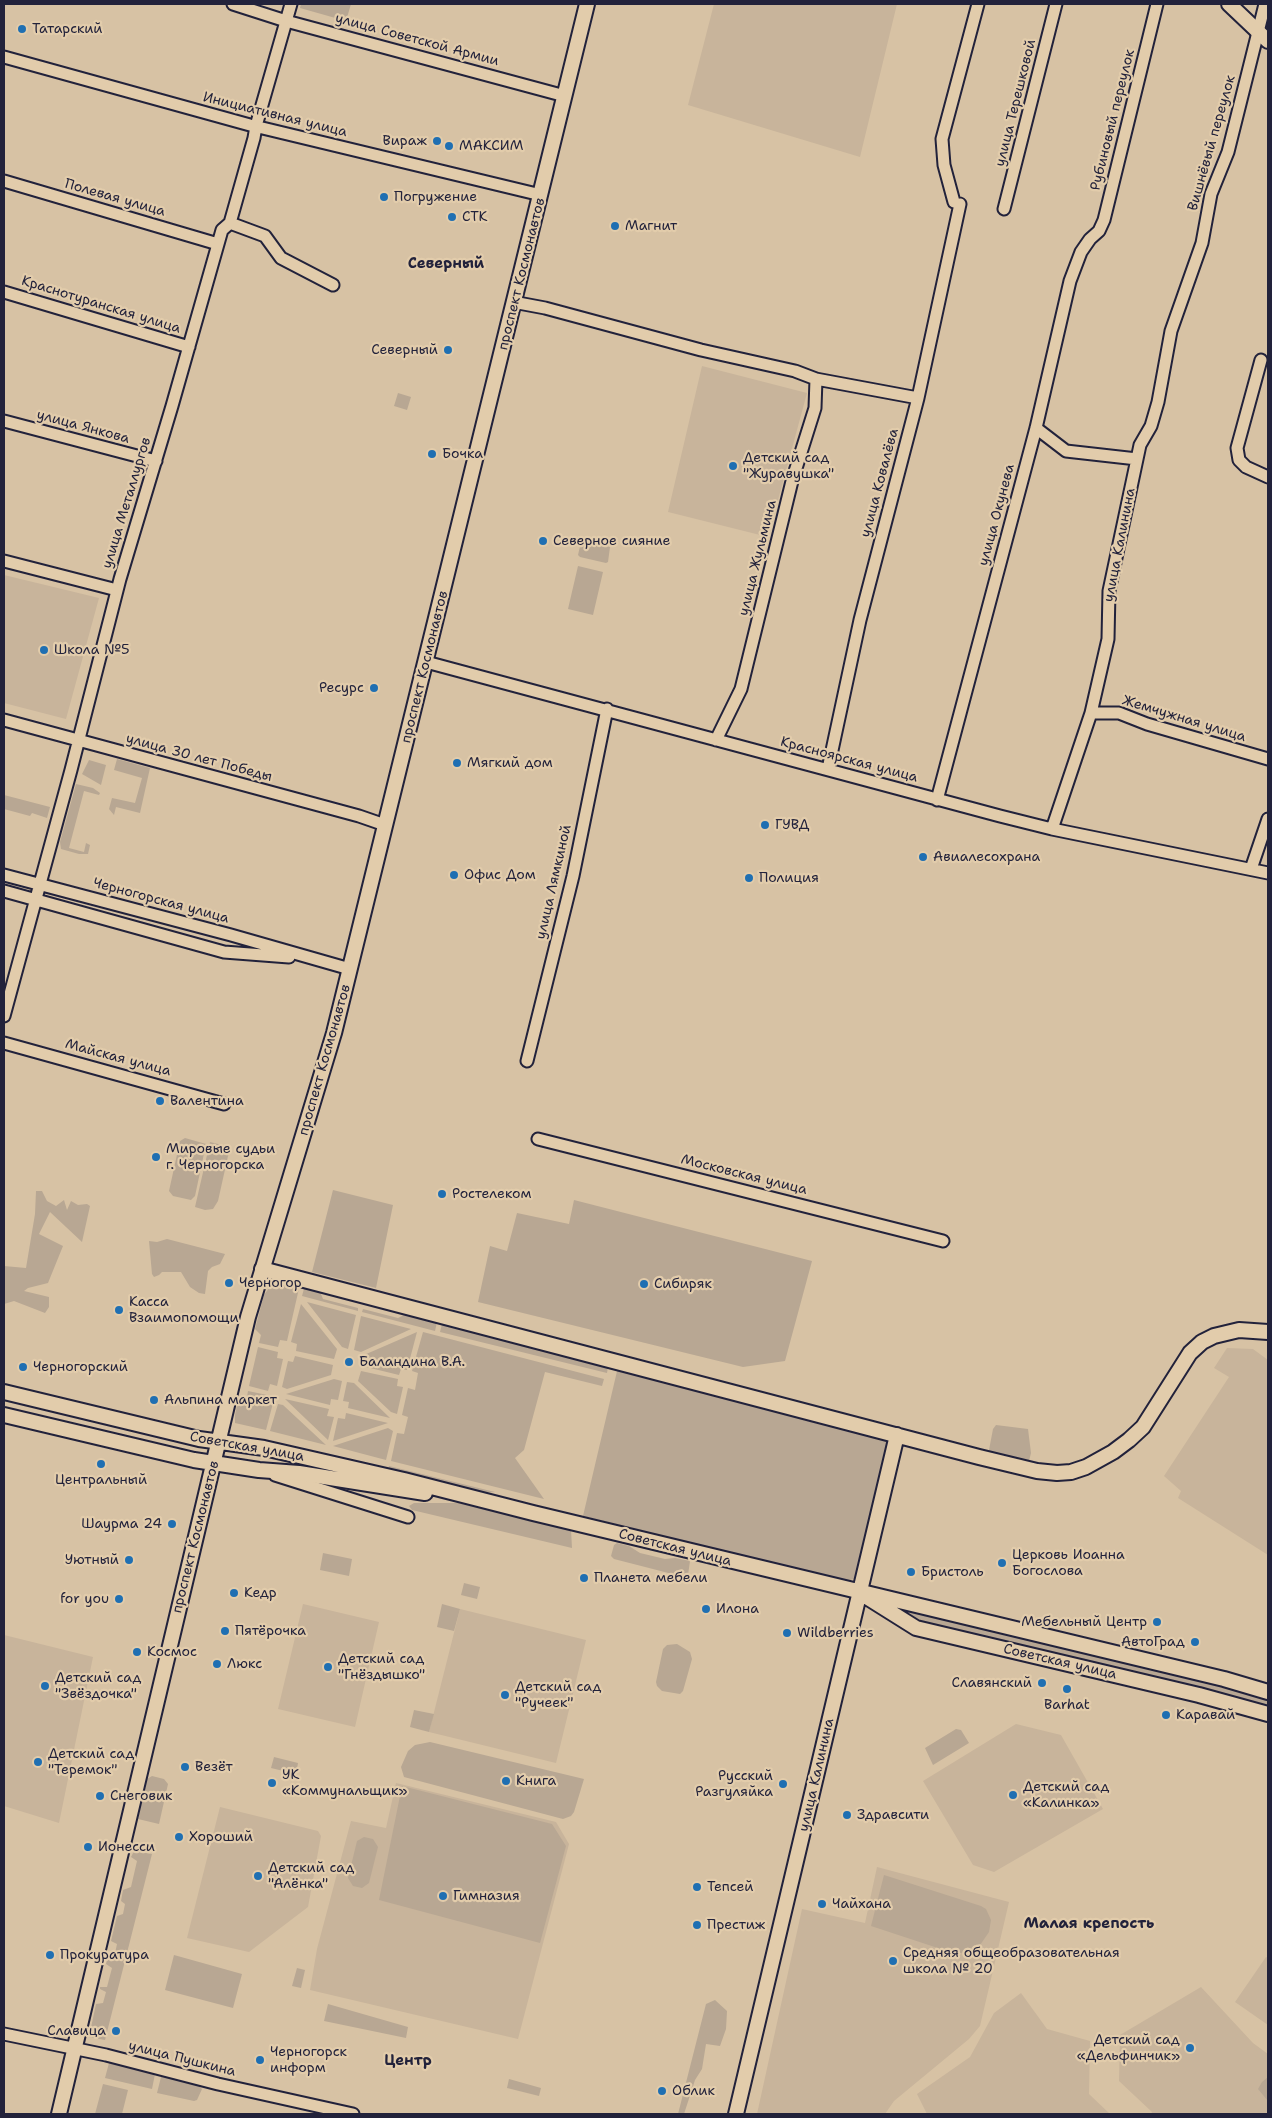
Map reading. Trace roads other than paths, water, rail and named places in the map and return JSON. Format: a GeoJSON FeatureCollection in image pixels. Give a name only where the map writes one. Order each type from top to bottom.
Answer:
{"type":"FeatureCollection","features":[{"type":"Feature","properties":{"kind":"main road","name":"проспект Космонавтов"},"geometry":{"type":"LineString","coordinates":[[59,2114],[248,1317],[324,1071],[587,4]]}},
{"type":"Feature","properties":{"kind":"main road"},"geometry":{"type":"LineString","coordinates":[[1229,4],[1268,41]]}},
{"type":"Feature","properties":{"kind":"main road"},"geometry":{"type":"LineString","coordinates":[[262,1269],[1037,1472],[1071,1472],[1086,1467],[1113,1452],[1143,1427],[1190,1353],[1202,1342],[1214,1336],[1239,1330],[1268,1332]]}},
{"type":"Feature","properties":{"kind":"main road","name":"Советская улица"},"geometry":{"type":"LineString","coordinates":[[4,1392],[199,1439],[264,1448],[404,1480],[490,1503],[860,1593],[1224,1679],[1268,1692]]}},
{"type":"Feature","properties":{"kind":"main road","name":"Советская улица"},"geometry":{"type":"LineString","coordinates":[[4,1415],[194,1460],[260,1470],[300,1473],[490,1503]]}},
{"type":"Feature","properties":{"kind":"main road","name":"улица Калинина"},"geometry":{"type":"LineString","coordinates":[[736,2114],[897,1436]]}},
{"type":"Feature","properties":{"kind":"main road","name":"Советская улица"},"geometry":{"type":"LineString","coordinates":[[860,1593],[916,1628],[1200,1695],[1268,1714]]}},
{"type":"Feature","properties":{"kind":"street","name":"улица Советской Армии"},"geometry":{"type":"LineString","coordinates":[[233,4],[286,21],[565,96]]}},
{"type":"Feature","properties":{"kind":"street","name":"улица Металлургов"},"geometry":{"type":"LineString","coordinates":[[4,1016],[79,740],[117,590],[222,230],[230,223],[292,4]]}},
{"type":"Feature","properties":{"kind":"street","name":"улица Ковалёва"},"geometry":{"type":"LineString","coordinates":[[828,769],[860,620],[918,398],[957,203],[944,165],[942,139],[978,4]]}},
{"type":"Feature","properties":{"kind":"street","name":"улица Терешковой"},"geometry":{"type":"LineString","coordinates":[[1004,210],[1056,4]]}},
{"type":"Feature","properties":{"kind":"street","name":"Рубиновый переулок"},"geometry":{"type":"LineString","coordinates":[[1090,239],[1099,231],[1104,220],[1157,4]]}},
{"type":"Feature","properties":{"kind":"street","name":"Вишнёвый переулок"},"geometry":{"type":"LineString","coordinates":[[1195,262],[1202,243],[1211,194],[1228,152],[1266,4]]}},
{"type":"Feature","properties":{"kind":"street","name":"Инициативная улица"},"geometry":{"type":"LineString","coordinates":[[4,58],[256,126],[541,195]]}},
{"type":"Feature","properties":{"kind":"street","name":"Полевая улица"},"geometry":{"type":"LineString","coordinates":[[4,181],[218,244]]}},
{"type":"Feature","properties":{"kind":"street"},"geometry":{"type":"LineString","coordinates":[[230,223],[265,236],[282,258],[333,285]]}},
{"type":"Feature","properties":{"kind":"street","name":"улица Окунева"},"geometry":{"type":"LineString","coordinates":[[937,800],[1036,428],[1070,280],[1081,252],[1090,239]]}},
{"type":"Feature","properties":{"kind":"street","name":"улица Калинина"},"geometry":{"type":"LineString","coordinates":[[1052,829],[1091,713],[1108,639],[1109,591],[1140,444],[1151,426],[1171,331],[1195,262]]}},
{"type":"Feature","properties":{"kind":"street","name":"Краснотуранская улица"},"geometry":{"type":"LineString","coordinates":[[4,292],[189,347]]}},
{"type":"Feature","properties":{"kind":"street"},"geometry":{"type":"LineString","coordinates":[[513,302],[545,308],[701,350],[795,371],[816,379],[918,398]]}},
{"type":"Feature","properties":{"kind":"street"},"geometry":{"type":"LineString","coordinates":[[1261,360],[1237,448],[1239,460],[1246,467],[1268,477]]}},
{"type":"Feature","properties":{"kind":"street","name":"улица Жульмина"},"geometry":{"type":"LineString","coordinates":[[716,740],[741,689],[792,482],[815,408],[816,379]]}},
{"type":"Feature","properties":{"kind":"street","name":"улица Янкова"},"geometry":{"type":"LineString","coordinates":[[4,421],[156,461]]}},
{"type":"Feature","properties":{"kind":"street"},"geometry":{"type":"LineString","coordinates":[[1036,428],[1066,451],[1137,460]]}},
{"type":"Feature","properties":{"kind":"street"},"geometry":{"type":"LineString","coordinates":[[4,561],[117,590]]}},
{"type":"Feature","properties":{"kind":"street","name":"Красноярская улица"},"geometry":{"type":"LineString","coordinates":[[426,662],[607,709],[937,800],[1052,829],[1268,873]]}},
{"type":"Feature","properties":{"kind":"street","name":"улица Лямкиной"},"geometry":{"type":"LineString","coordinates":[[527,1061],[573,876],[607,709]]}},
{"type":"Feature","properties":{"kind":"street","name":"Жемчужная улица"},"geometry":{"type":"LineString","coordinates":[[1091,713],[1119,712],[1147,724],[1268,760]]}},
{"type":"Feature","properties":{"kind":"street","name":"улица 30 лет Победы"},"geometry":{"type":"LineString","coordinates":[[4,720],[359,816],[385,825]]}},
{"type":"Feature","properties":{"kind":"street"},"geometry":{"type":"LineString","coordinates":[[1251,869],[1268,818]]}},
{"type":"Feature","properties":{"kind":"street","name":"Черногорская улица"},"geometry":{"type":"LineString","coordinates":[[4,875],[232,935],[350,970]]}},
{"type":"Feature","properties":{"kind":"street","name":"Черногорская улица"},"geometry":{"type":"LineString","coordinates":[[4,891],[224,952],[310,959]]}},
{"type":"Feature","properties":{"kind":"street","name":"Майская улица"},"geometry":{"type":"LineString","coordinates":[[4,1043],[224,1104]]}},
{"type":"Feature","properties":{"kind":"street","name":"Московская улица"},"geometry":{"type":"LineString","coordinates":[[538,1139],[943,1241]]}},
{"type":"Feature","properties":{"kind":"street"},"geometry":{"type":"LineString","coordinates":[[260,1470],[408,1517]]}},
{"type":"Feature","properties":{"kind":"street","name":"улица Пушкина"},"geometry":{"type":"LineString","coordinates":[[4,2034],[75,2048],[353,2114]]}},
{"type":"Feature","properties":{"kind":"place","name":"Татарский"},"geometry":{"type":"Point","coordinates":[22,29]}},
{"type":"Feature","properties":{"kind":"place","name":"Вираж"},"geometry":{"type":"Point","coordinates":[437,141]}},
{"type":"Feature","properties":{"kind":"place","name":"МАКСИМ"},"geometry":{"type":"Point","coordinates":[449,146]}},
{"type":"Feature","properties":{"kind":"place","name":"Погружение"},"geometry":{"type":"Point","coordinates":[384,197]}},
{"type":"Feature","properties":{"kind":"place","name":"СТК"},"geometry":{"type":"Point","coordinates":[452,217]}},
{"type":"Feature","properties":{"kind":"place","name":"Магнит"},"geometry":{"type":"Point","coordinates":[615,226]}},
{"type":"Feature","properties":{"kind":"place","name":"Северный"},"geometry":{"type":"Point","coordinates":[448,350]}},
{"type":"Feature","properties":{"kind":"place","name":"Бочка"},"geometry":{"type":"Point","coordinates":[432,454]}},
{"type":"Feature","properties":{"kind":"place","name":"Детский сад \"Журавушка\""},"geometry":{"type":"Point","coordinates":[733,466]}},
{"type":"Feature","properties":{"kind":"place","name":"Северное сияние"},"geometry":{"type":"Point","coordinates":[543,541]}},
{"type":"Feature","properties":{"kind":"place","name":"Школа №5"},"geometry":{"type":"Point","coordinates":[44,650]}},
{"type":"Feature","properties":{"kind":"place","name":"Ресурс"},"geometry":{"type":"Point","coordinates":[374,688]}},
{"type":"Feature","properties":{"kind":"place","name":"Мягкий дом"},"geometry":{"type":"Point","coordinates":[457,763]}},
{"type":"Feature","properties":{"kind":"place","name":"ГУВД"},"geometry":{"type":"Point","coordinates":[765,825]}},
{"type":"Feature","properties":{"kind":"place","name":"Авиалесохрана"},"geometry":{"type":"Point","coordinates":[923,857]}},
{"type":"Feature","properties":{"kind":"place","name":"Офис Дом"},"geometry":{"type":"Point","coordinates":[454,875]}},
{"type":"Feature","properties":{"kind":"place","name":"Полиция"},"geometry":{"type":"Point","coordinates":[749,878]}},
{"type":"Feature","properties":{"kind":"place","name":"Валентина"},"geometry":{"type":"Point","coordinates":[160,1101]}},
{"type":"Feature","properties":{"kind":"place","name":"Мировые судьи г. Черногорска"},"geometry":{"type":"Point","coordinates":[156,1157]}},
{"type":"Feature","properties":{"kind":"place","name":"Ростелеком"},"geometry":{"type":"Point","coordinates":[442,1194]}},
{"type":"Feature","properties":{"kind":"place","name":"Черногор"},"geometry":{"type":"Point","coordinates":[229,1283]}},
{"type":"Feature","properties":{"kind":"place","name":"Сибиряк"},"geometry":{"type":"Point","coordinates":[644,1284]}},
{"type":"Feature","properties":{"kind":"place","name":"Касса Взаимопомощи"},"geometry":{"type":"Point","coordinates":[119,1310]}},
{"type":"Feature","properties":{"kind":"place","name":"Баландина В.А."},"geometry":{"type":"Point","coordinates":[349,1362]}},
{"type":"Feature","properties":{"kind":"place","name":"Черногорский"},"geometry":{"type":"Point","coordinates":[23,1367]}},
{"type":"Feature","properties":{"kind":"place","name":"Альпина маркет"},"geometry":{"type":"Point","coordinates":[154,1400]}},
{"type":"Feature","properties":{"kind":"place","name":"Центральный"},"geometry":{"type":"Point","coordinates":[101,1464]}},
{"type":"Feature","properties":{"kind":"place","name":"Шаурма 24"},"geometry":{"type":"Point","coordinates":[172,1524]}},
{"type":"Feature","properties":{"kind":"place","name":"Уютный"},"geometry":{"type":"Point","coordinates":[129,1560]}},
{"type":"Feature","properties":{"kind":"place","name":"Церковь Иоанна Богослова"},"geometry":{"type":"Point","coordinates":[1002,1563]}},
{"type":"Feature","properties":{"kind":"place","name":"Бристоль"},"geometry":{"type":"Point","coordinates":[911,1572]}},
{"type":"Feature","properties":{"kind":"place","name":"Планета мебели"},"geometry":{"type":"Point","coordinates":[584,1578]}},
{"type":"Feature","properties":{"kind":"place","name":"Кедр"},"geometry":{"type":"Point","coordinates":[234,1593]}},
{"type":"Feature","properties":{"kind":"place","name":"for you"},"geometry":{"type":"Point","coordinates":[119,1599]}},
{"type":"Feature","properties":{"kind":"place","name":"Илона"},"geometry":{"type":"Point","coordinates":[706,1609]}},
{"type":"Feature","properties":{"kind":"place","name":"Мебельный Центр"},"geometry":{"type":"Point","coordinates":[1157,1622]}},
{"type":"Feature","properties":{"kind":"place","name":"Пятёрочка"},"geometry":{"type":"Point","coordinates":[225,1631]}},
{"type":"Feature","properties":{"kind":"place","name":"Wildberries"},"geometry":{"type":"Point","coordinates":[787,1633]}},
{"type":"Feature","properties":{"kind":"place","name":"АвтоГрад"},"geometry":{"type":"Point","coordinates":[1195,1642]}},
{"type":"Feature","properties":{"kind":"place","name":"Космос"},"geometry":{"type":"Point","coordinates":[137,1652]}},
{"type":"Feature","properties":{"kind":"place","name":"Люкс"},"geometry":{"type":"Point","coordinates":[217,1664]}},
{"type":"Feature","properties":{"kind":"place","name":"Детский сад \"Гнёздышко\""},"geometry":{"type":"Point","coordinates":[328,1667]}},
{"type":"Feature","properties":{"kind":"place","name":"Славянский"},"geometry":{"type":"Point","coordinates":[1042,1683]}},
{"type":"Feature","properties":{"kind":"place","name":"Детский сад \"Звёздочка\""},"geometry":{"type":"Point","coordinates":[45,1686]}},
{"type":"Feature","properties":{"kind":"place","name":"Barhat"},"geometry":{"type":"Point","coordinates":[1067,1689]}},
{"type":"Feature","properties":{"kind":"place","name":"Детский сад \"Ручеек\""},"geometry":{"type":"Point","coordinates":[505,1695]}},
{"type":"Feature","properties":{"kind":"place","name":"Каравай"},"geometry":{"type":"Point","coordinates":[1166,1715]}},
{"type":"Feature","properties":{"kind":"place","name":"Детский сад \"Теремок\""},"geometry":{"type":"Point","coordinates":[38,1762]}},
{"type":"Feature","properties":{"kind":"place","name":"Везёт"},"geometry":{"type":"Point","coordinates":[185,1767]}},
{"type":"Feature","properties":{"kind":"place","name":"Книга"},"geometry":{"type":"Point","coordinates":[506,1781]}},
{"type":"Feature","properties":{"kind":"place","name":"УК «Коммунальщик»"},"geometry":{"type":"Point","coordinates":[272,1783]}},
{"type":"Feature","properties":{"kind":"place","name":"Русский Разгуляйка"},"geometry":{"type":"Point","coordinates":[783,1784]}},
{"type":"Feature","properties":{"kind":"place","name":"Детский сад «Калинка»"},"geometry":{"type":"Point","coordinates":[1013,1795]}},
{"type":"Feature","properties":{"kind":"place","name":"Снеговик"},"geometry":{"type":"Point","coordinates":[100,1796]}},
{"type":"Feature","properties":{"kind":"place","name":"Здравсити"},"geometry":{"type":"Point","coordinates":[847,1815]}},
{"type":"Feature","properties":{"kind":"place","name":"Хороший"},"geometry":{"type":"Point","coordinates":[179,1837]}},
{"type":"Feature","properties":{"kind":"place","name":"Ионесси"},"geometry":{"type":"Point","coordinates":[88,1847]}},
{"type":"Feature","properties":{"kind":"place","name":"Детский сад \"Алёнка\""},"geometry":{"type":"Point","coordinates":[258,1876]}},
{"type":"Feature","properties":{"kind":"place","name":"Тепсей"},"geometry":{"type":"Point","coordinates":[697,1887]}},
{"type":"Feature","properties":{"kind":"place","name":"Гимназия"},"geometry":{"type":"Point","coordinates":[443,1896]}},
{"type":"Feature","properties":{"kind":"place","name":"Чайхана"},"geometry":{"type":"Point","coordinates":[822,1904]}},
{"type":"Feature","properties":{"kind":"place","name":"Престиж"},"geometry":{"type":"Point","coordinates":[697,1925]}},
{"type":"Feature","properties":{"kind":"place","name":"Прокуратура"},"geometry":{"type":"Point","coordinates":[50,1955]}},
{"type":"Feature","properties":{"kind":"place","name":"Средняя общеобразовательная школа № 20"},"geometry":{"type":"Point","coordinates":[893,1961]}},
{"type":"Feature","properties":{"kind":"place","name":"Славица"},"geometry":{"type":"Point","coordinates":[116,2031]}},
{"type":"Feature","properties":{"kind":"place","name":"Детский сад «Дельфинчик»"},"geometry":{"type":"Point","coordinates":[1190,2048]}},
{"type":"Feature","properties":{"kind":"place","name":"Черногорск информ"},"geometry":{"type":"Point","coordinates":[260,2060]}},
{"type":"Feature","properties":{"kind":"place","name":"Облик"},"geometry":{"type":"Point","coordinates":[662,2091]}},
{"type":"Feature","properties":{"kind":"district","name":"Северный"},"geometry":{"type":"Point","coordinates":[446,264]}},
{"type":"Feature","properties":{"kind":"district","name":"Малая крепость"},"geometry":{"type":"Point","coordinates":[1089,1924]}},
{"type":"Feature","properties":{"kind":"district","name":"Центр"},"geometry":{"type":"Point","coordinates":[408,2061]}}]}
